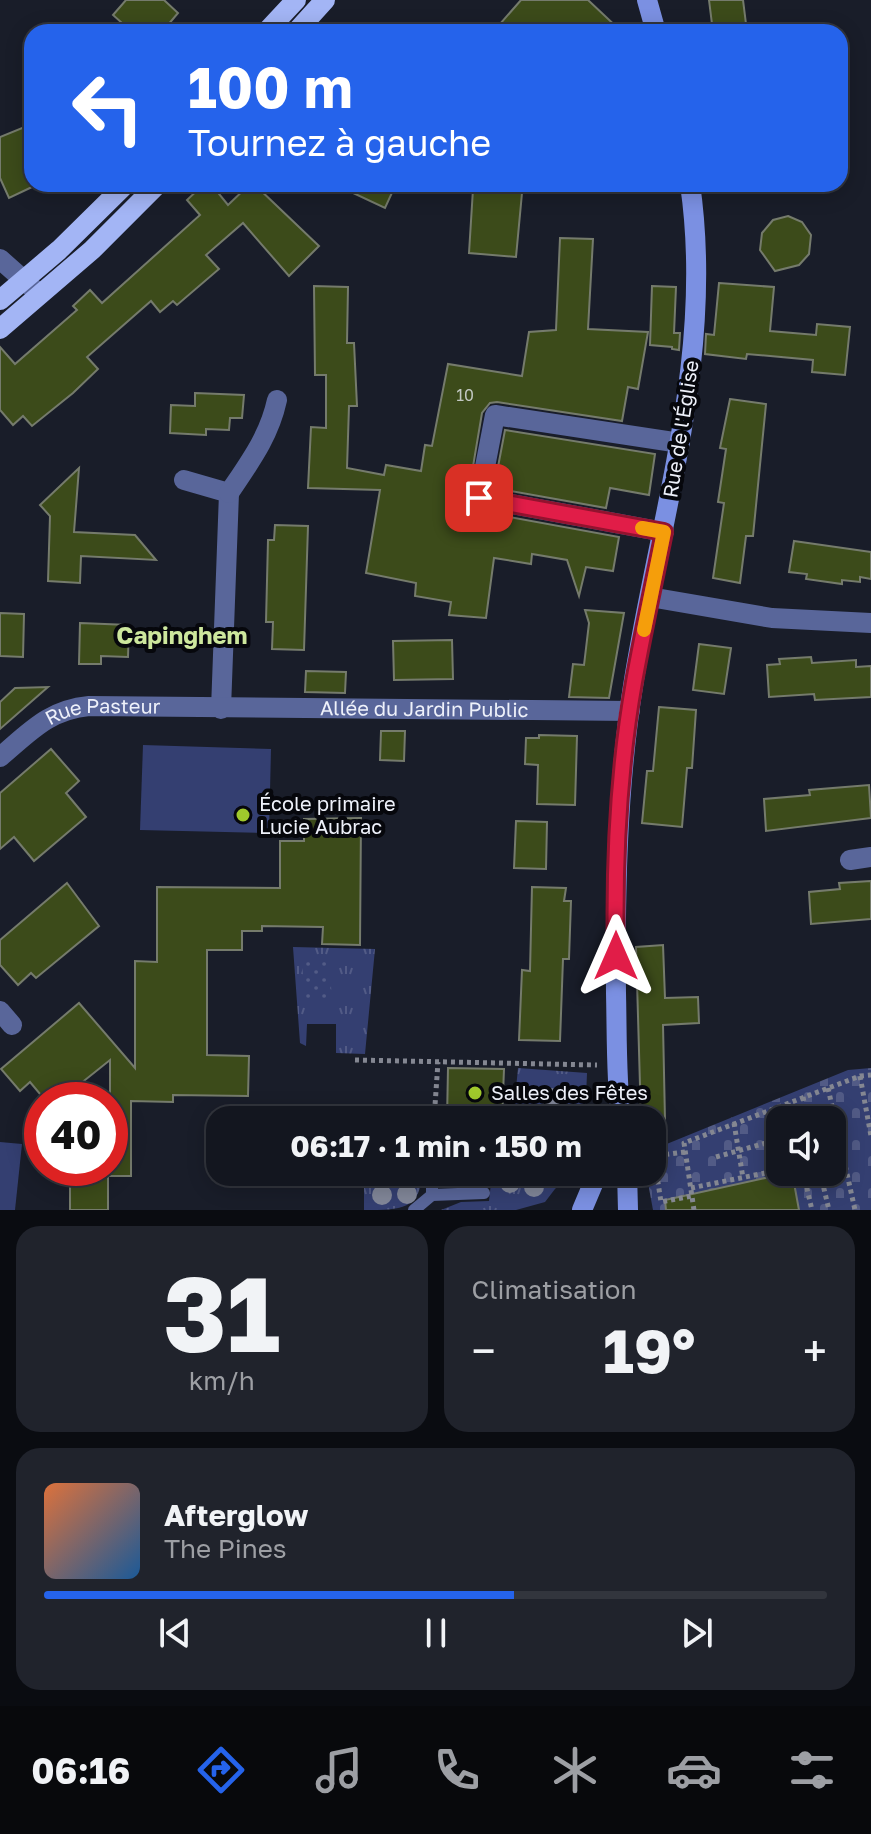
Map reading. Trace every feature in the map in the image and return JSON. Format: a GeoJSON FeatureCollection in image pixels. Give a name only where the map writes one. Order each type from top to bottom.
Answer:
{"type":"FeatureCollection","features":[{"type":"Feature","properties":{"kind":"main road"},"geometry":{"type":"LineString","coordinates":[[274,24],[296,0]]}},
{"type":"Feature","properties":{"kind":"main road"},"geometry":{"type":"LineString","coordinates":[[303,24],[325,0]]}},
{"type":"Feature","properties":{"kind":"main road"},"geometry":{"type":"LineString","coordinates":[[0,300],[67,242],[118,192]]}},
{"type":"Feature","properties":{"kind":"main road"},"geometry":{"type":"LineString","coordinates":[[0,329],[92,250],[150,192]]}},
{"type":"Feature","properties":{"kind":"street"},"geometry":{"type":"LineString","coordinates":[[647,0],[654,24]]}},
{"type":"Feature","properties":{"kind":"street","name":"Rue de l'Église"},"geometry":{"type":"LineString","coordinates":[[619,1106],[617,859],[630,711],[680,443],[694,347],[698,292],[691,192]]}},
{"type":"Feature","properties":{"kind":"street"},"geometry":{"type":"LineString","coordinates":[[0,259],[40,296]]}},
{"type":"Feature","properties":{"kind":"street"},"geometry":{"type":"LineString","coordinates":[[221,709],[229,493],[261,446],[277,400]]}},
{"type":"Feature","properties":{"kind":"street"},"geometry":{"type":"LineString","coordinates":[[664,532],[479,498],[495,415],[680,443]]}},
{"type":"Feature","properties":{"kind":"street"},"geometry":{"type":"LineString","coordinates":[[184,480],[229,493]]}},
{"type":"Feature","properties":{"kind":"street"},"geometry":{"type":"LineString","coordinates":[[650,597],[772,618],[871,623]]}},
{"type":"Feature","properties":{"kind":"street","name":"Rue Pasteur"},"geometry":{"type":"LineString","coordinates":[[0,757],[48,717],[72,708],[221,709]]}},
{"type":"Feature","properties":{"kind":"street","name":"Allée du Jardin Public"},"geometry":{"type":"LineString","coordinates":[[221,709],[630,711]]}},
{"type":"Feature","properties":{"kind":"street"},"geometry":{"type":"LineString","coordinates":[[582,1210],[592,1186]]}},
{"type":"Feature","properties":{"kind":"street"},"geometry":{"type":"LineString","coordinates":[[627,1186],[628,1210]]}},
{"type":"Feature","properties":{"kind":"lane"},"geometry":{"type":"LineString","coordinates":[[432,1186],[432,1195]]}},
{"type":"Feature","properties":{"kind":"lane"},"geometry":{"type":"LineString","coordinates":[[414,1210],[432,1195],[484,1193]]}},
{"type":"Feature","properties":{"kind":"path"},"geometry":{"type":"LineString","coordinates":[[355,1060],[618,1066]]}},
{"type":"Feature","properties":{"kind":"path"},"geometry":{"type":"LineString","coordinates":[[435,1106],[438,1062]]}},
{"type":"Feature","properties":{"kind":"path"},"geometry":{"type":"LineString","coordinates":[[694,1210],[684,1143],[860,1076],[871,1075]]}},
{"type":"Feature","properties":{"kind":"path"},"geometry":{"type":"LineString","coordinates":[[860,1076],[871,1136]]}},
{"type":"Feature","properties":{"kind":"path"},"geometry":{"type":"LineString","coordinates":[[828,1088],[855,1210]]}},
{"type":"Feature","properties":{"kind":"path"},"geometry":{"type":"LineString","coordinates":[[803,1097],[805,1106]]}},
{"type":"Feature","properties":{"kind":"path"},"geometry":{"type":"LineString","coordinates":[[734,1123],[743,1178]]}},
{"type":"Feature","properties":{"kind":"path"},"geometry":{"type":"LineString","coordinates":[[716,1157],[766,1143]]}},
{"type":"Feature","properties":{"kind":"path"},"geometry":{"type":"LineString","coordinates":[[685,1152],[654,1156],[661,1202],[692,1196]]}},
{"type":"Feature","properties":{"kind":"path"},"geometry":{"type":"LineString","coordinates":[[691,1188],[766,1173]]}},
{"type":"Feature","properties":{"kind":"path"},"geometry":{"type":"LineString","coordinates":[[806,1186],[812,1210]]}},
{"type":"Feature","properties":{"kind":"path"},"geometry":{"type":"LineString","coordinates":[[823,1186],[829,1210]]}},
{"type":"Feature","properties":{"kind":"green space"},"geometry":{"type":"Polygon","coordinates":[[[143,745],[271,749],[269,833],[140,830],[143,745]]]}},
{"type":"Feature","properties":{"kind":"green space"},"geometry":{"type":"Polygon","coordinates":[[[293,947],[375,949],[365,1054],[336,1053],[336,1024],[307,1024],[306,1046],[300,1043],[293,947]]]}},
{"type":"Feature","properties":{"kind":"green space"},"geometry":{"type":"Polygon","coordinates":[[[329,960],[332,999],[305,1001],[302,962],[329,960]]]}},
{"type":"Feature","properties":{"kind":"green space"},"geometry":{"type":"Polygon","coordinates":[[[518,1068],[587,1073],[586,1106],[514,1106],[518,1068]]]}},
{"type":"Feature","properties":{"kind":"green space"},"geometry":{"type":"Polygon","coordinates":[[[871,1068],[871,1210],[653,1210],[649,1186],[666,1186],[666,1144],[848,1070],[871,1068]]]}},
{"type":"Feature","properties":{"kind":"green space"},"geometry":{"type":"Polygon","coordinates":[[[0,1142],[22,1144],[15,1210],[0,1210],[0,1142]]]}},
{"type":"Feature","properties":{"kind":"green space"},"geometry":{"type":"Polygon","coordinates":[[[364,1186],[421,1186],[413,1201],[406,1205],[364,1210],[364,1186]]]}},
{"type":"Feature","properties":{"kind":"green space"},"geometry":{"type":"Polygon","coordinates":[[[491,1186],[557,1186],[545,1202],[516,1210],[441,1210],[461,1202],[489,1201],[491,1186]]]}},
{"type":"Feature","properties":{"kind":"building"},"geometry":{"type":"Polygon","coordinates":[[[126,0],[164,0],[178,13],[169,24],[123,24],[113,15],[126,0]]]}},
{"type":"Feature","properties":{"kind":"building"},"geometry":{"type":"Polygon","coordinates":[[[521,0],[588,0],[614,24],[500,24],[521,0]]]}},
{"type":"Feature","properties":{"kind":"building"},"geometry":{"type":"Polygon","coordinates":[[[709,0],[743,0],[746,24],[712,24],[709,0]]]}},
{"type":"Feature","properties":{"kind":"building"},"geometry":{"type":"Polygon","coordinates":[[[24,127],[24,191],[9,198],[0,178],[0,137],[24,127]]]}},
{"type":"Feature","properties":{"kind":"building"},"geometry":{"type":"Polygon","coordinates":[[[196,192],[217,192],[228,205],[242,192],[262,192],[319,246],[289,276],[243,223],[206,255],[219,269],[177,305],[173,301],[160,312],[151,301],[87,357],[98,369],[73,393],[32,426],[23,416],[13,425],[0,410],[0,347],[15,364],[77,310],[73,306],[90,290],[102,303],[200,215],[187,200],[196,192]]]}},
{"type":"Feature","properties":{"kind":"building"},"geometry":{"type":"Polygon","coordinates":[[[351,192],[392,192],[385,208],[351,192]]]}},
{"type":"Feature","properties":{"kind":"building"},"geometry":{"type":"Polygon","coordinates":[[[473,192],[522,193],[516,257],[469,253],[473,192]]]}},
{"type":"Feature","properties":{"kind":"building"},"geometry":{"type":"Polygon","coordinates":[[[788,216],[802,222],[811,235],[809,254],[799,265],[775,271],[760,250],[762,233],[773,220],[788,216]]]}},
{"type":"Feature","properties":{"kind":"building"},"geometry":{"type":"Polygon","coordinates":[[[560,238],[593,239],[588,329],[648,332],[638,389],[628,387],[622,421],[490,403],[482,413],[467,502],[477,511],[619,537],[613,571],[586,567],[579,596],[567,560],[532,554],[531,564],[494,558],[486,618],[449,615],[451,602],[415,596],[416,583],[366,573],[380,490],[308,488],[311,427],[326,428],[326,375],[315,375],[314,286],[348,287],[347,343],[354,343],[357,406],[349,406],[347,468],[384,475],[386,465],[421,471],[425,445],[432,446],[448,364],[522,376],[529,332],[556,330],[560,238]]]}},
{"type":"Feature","properties":{"kind":"building"},"geometry":{"type":"Polygon","coordinates":[[[719,283],[774,287],[770,331],[816,335],[817,324],[850,327],[845,375],[812,372],[813,360],[747,354],[746,359],[705,354],[706,334],[714,335],[719,283]]]}},
{"type":"Feature","properties":{"kind":"building"},"geometry":{"type":"Polygon","coordinates":[[[652,286],[676,287],[674,333],[680,333],[679,350],[650,345],[652,286]]]}},
{"type":"Feature","properties":{"kind":"building"},"geometry":{"type":"Polygon","coordinates":[[[195,393],[244,395],[242,418],[230,418],[229,430],[206,429],[206,435],[170,433],[171,405],[195,406],[195,393]]]}},
{"type":"Feature","properties":{"kind":"building"},"geometry":{"type":"Polygon","coordinates":[[[730,399],[766,404],[753,536],[746,536],[740,583],[713,578],[724,503],[718,502],[726,449],[720,448],[730,399]]]}},
{"type":"Feature","properties":{"kind":"building"},"geometry":{"type":"Polygon","coordinates":[[[505,430],[655,454],[649,495],[610,488],[606,508],[494,488],[505,430]]]}},
{"type":"Feature","properties":{"kind":"building"},"geometry":{"type":"Polygon","coordinates":[[[79,468],[74,532],[135,535],[156,560],[81,556],[80,583],[48,581],[50,516],[40,505],[79,468]]]}},
{"type":"Feature","properties":{"kind":"building"},"geometry":{"type":"Polygon","coordinates":[[[275,525],[308,526],[304,650],[272,649],[273,622],[266,622],[268,540],[274,540],[275,525]]]}},
{"type":"Feature","properties":{"kind":"building"},"geometry":{"type":"Polygon","coordinates":[[[794,541],[871,552],[871,579],[860,577],[860,582],[842,580],[842,584],[806,579],[807,574],[789,572],[794,541]]]}},
{"type":"Feature","properties":{"kind":"building"},"geometry":{"type":"Polygon","coordinates":[[[585,610],[624,613],[609,698],[569,697],[573,664],[584,665],[589,623],[585,610]]]}},
{"type":"Feature","properties":{"kind":"building"},"geometry":{"type":"Polygon","coordinates":[[[0,613],[24,614],[23,657],[0,656],[0,613]]]}},
{"type":"Feature","properties":{"kind":"building"},"geometry":{"type":"Polygon","coordinates":[[[80,623],[129,625],[128,657],[101,656],[101,664],[79,664],[80,623]]]}},
{"type":"Feature","properties":{"kind":"building"},"geometry":{"type":"Polygon","coordinates":[[[452,640],[453,679],[394,680],[393,641],[452,640]]]}},
{"type":"Feature","properties":{"kind":"building"},"geometry":{"type":"Polygon","coordinates":[[[699,644],[731,648],[724,694],[693,690],[699,644]]]}},
{"type":"Feature","properties":{"kind":"building"},"geometry":{"type":"Polygon","coordinates":[[[811,657],[812,663],[856,660],[856,667],[871,666],[871,697],[815,700],[814,694],[769,697],[767,665],[780,664],[779,659],[811,657]]]}},
{"type":"Feature","properties":{"kind":"building"},"geometry":{"type":"Polygon","coordinates":[[[306,671],[346,672],[345,693],[305,692],[306,671]]]}},
{"type":"Feature","properties":{"kind":"building"},"geometry":{"type":"Polygon","coordinates":[[[48,687],[0,729],[0,702],[15,688],[48,687]]]}},
{"type":"Feature","properties":{"kind":"building"},"geometry":{"type":"Polygon","coordinates":[[[659,707],[696,710],[692,768],[687,768],[682,827],[642,823],[647,771],[653,771],[659,707]]]}},
{"type":"Feature","properties":{"kind":"building"},"geometry":{"type":"Polygon","coordinates":[[[381,731],[405,731],[404,761],[380,760],[381,731]]]}},
{"type":"Feature","properties":{"kind":"building"},"geometry":{"type":"Polygon","coordinates":[[[539,735],[577,736],[575,805],[537,804],[538,765],[525,764],[526,738],[539,738],[539,735]]]}},
{"type":"Feature","properties":{"kind":"building"},"geometry":{"type":"Polygon","coordinates":[[[51,749],[79,781],[66,793],[86,817],[34,861],[14,837],[0,849],[0,793],[51,749]]]}},
{"type":"Feature","properties":{"kind":"building"},"geometry":{"type":"Polygon","coordinates":[[[869,785],[871,818],[766,831],[764,799],[810,795],[809,790],[869,785]]]}},
{"type":"Feature","properties":{"kind":"building"},"geometry":{"type":"Polygon","coordinates":[[[361,818],[360,945],[322,944],[323,927],[262,926],[262,931],[242,931],[242,950],[207,950],[207,1055],[249,1056],[248,1096],[173,1095],[173,1102],[131,1101],[131,1176],[128,1176],[128,1082],[110,1082],[110,1060],[82,1082],[24,1082],[20,1091],[1,1069],[79,1003],[135,1068],[135,961],[157,962],[157,887],[280,888],[280,841],[304,841],[304,819],[361,818]]]}},
{"type":"Feature","properties":{"kind":"building"},"geometry":{"type":"Polygon","coordinates":[[[516,821],[547,822],[546,869],[514,868],[516,821]]]}},
{"type":"Feature","properties":{"kind":"building"},"geometry":{"type":"Polygon","coordinates":[[[871,881],[871,919],[811,924],[809,892],[840,889],[839,883],[871,881]]]}},
{"type":"Feature","properties":{"kind":"building"},"geometry":{"type":"Polygon","coordinates":[[[67,883],[99,926],[36,978],[31,973],[18,985],[0,965],[0,940],[67,883]]]}},
{"type":"Feature","properties":{"kind":"building"},"geometry":{"type":"Polygon","coordinates":[[[532,887],[566,888],[564,901],[571,901],[569,959],[563,959],[560,1041],[519,1040],[522,970],[530,971],[532,887]]]}},
{"type":"Feature","properties":{"kind":"building"},"geometry":{"type":"Polygon","coordinates":[[[663,945],[665,998],[698,997],[699,1023],[663,1025],[665,1106],[641,1106],[636,947],[663,945]]]}},
{"type":"Feature","properties":{"kind":"building","name":"Salles des Fêtes"},"geometry":{"type":"Polygon","coordinates":[[[448,1068],[504,1069],[503,1106],[447,1106],[448,1068]]]}},
{"type":"Feature","properties":{"kind":"building"},"geometry":{"type":"Polygon","coordinates":[[[766,1178],[766,1186],[795,1186],[799,1210],[666,1210],[665,1200],[766,1178]]]}},
{"type":"Feature","properties":{"kind":"building"},"geometry":{"type":"Polygon","coordinates":[[[70,1186],[108,1186],[108,1210],[70,1210],[70,1186]]]}},
{"type":"Feature","properties":{"kind":"slow traffic"},"geometry":{"type":"LineString","coordinates":[[642,528],[664,532],[644,630]]}},
{"type":"Feature","properties":{"kind":"place","name":"École primaire Lucie Aubrac"},"geometry":{"type":"Point","coordinates":[243,815]}},
{"type":"Feature","properties":{"kind":"place","name":"Salles des Fêtes"},"geometry":{"type":"Point","coordinates":[475,1093]}},
{"type":"Feature","properties":{"kind":"district","name":"Capinghem"},"geometry":{"type":"Point","coordinates":[182,636]}},
{"type":"Feature","properties":{"kind":"route"},"geometry":{"type":"LineString","coordinates":[[479,498],[664,532],[634,683],[624,758],[617,859],[616,956]]}}]}
